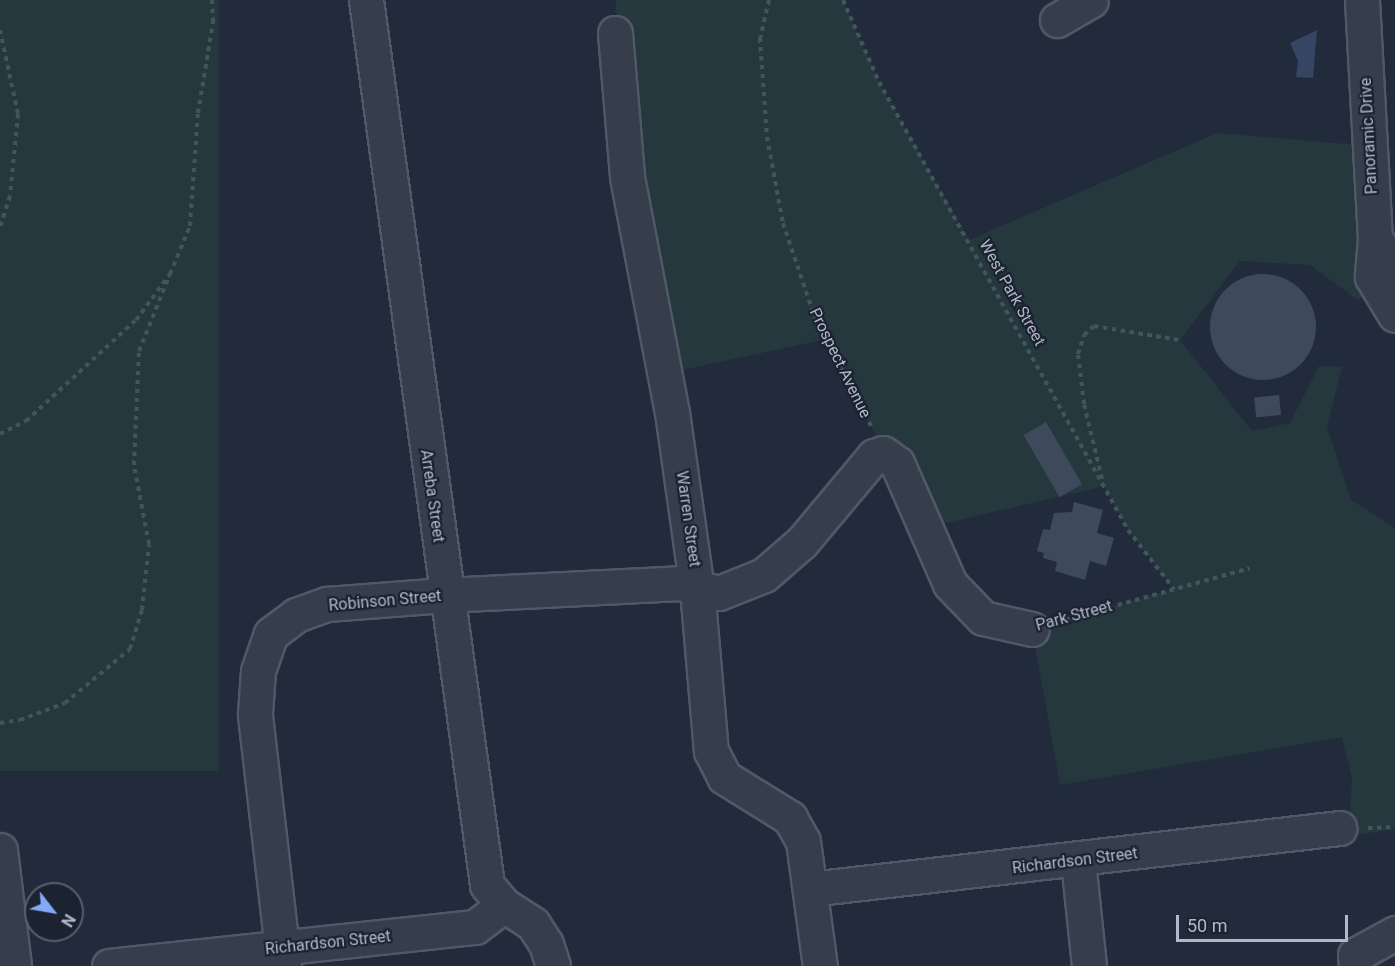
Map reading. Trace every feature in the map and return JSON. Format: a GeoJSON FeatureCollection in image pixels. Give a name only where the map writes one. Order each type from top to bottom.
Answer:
{"type":"FeatureCollection","features":[{"type":"Feature","properties":{"kind":"street","name":"Arreba Street"},"geometry":{"type":"LineString","coordinates":[[366,0],[487,885],[504,905],[533,924],[546,944],[553,966]]}},
{"type":"Feature","properties":{"kind":"street"},"geometry":{"type":"LineString","coordinates":[[1057,20],[1092,0]]}},
{"type":"Feature","properties":{"kind":"street","name":"Panoramic Drive"},"geometry":{"type":"LineString","coordinates":[[1362,0],[1375,239],[1372,277],[1395,315]]}},
{"type":"Feature","properties":{"kind":"street","name":"Warren Street"},"geometry":{"type":"LineString","coordinates":[[615,33],[627,177],[672,412],[697,589],[711,751],[724,777],[790,818],[802,841],[820,966]]}},
{"type":"Feature","properties":{"kind":"street"},"geometry":{"type":"LineString","coordinates":[[1375,239],[1395,265]]}},
{"type":"Feature","properties":{"kind":"street"},"geometry":{"type":"LineString","coordinates":[[697,589],[719,593],[764,575],[802,542],[874,456],[882,453]]}},
{"type":"Feature","properties":{"kind":"street","name":"Park Street"},"geometry":{"type":"LineString","coordinates":[[882,453],[897,463],[950,584],[983,618],[1032,629]]}},
{"type":"Feature","properties":{"kind":"street","name":"Robinson Street"},"geometry":{"type":"LineString","coordinates":[[283,957],[255,714],[258,671],[271,634],[296,615],[327,604],[446,595],[680,584],[697,589]]}},
{"type":"Feature","properties":{"kind":"street","name":"Richardson Street"},"geometry":{"type":"LineString","coordinates":[[810,889],[1078,861],[1340,828]]}},
{"type":"Feature","properties":{"kind":"street"},"geometry":{"type":"LineString","coordinates":[[0,850],[14,966]]}},
{"type":"Feature","properties":{"kind":"street"},"geometry":{"type":"LineString","coordinates":[[1078,861],[1089,966]]}},
{"type":"Feature","properties":{"kind":"street","name":"Richardson Street"},"geometry":{"type":"LineString","coordinates":[[109,966],[283,957],[475,927],[504,905]]}},
{"type":"Feature","properties":{"kind":"street"},"geometry":{"type":"LineString","coordinates":[[1356,960],[1395,933]]}},
{"type":"Feature","properties":{"kind":"path"},"geometry":{"type":"LineString","coordinates":[[0,723],[20,720],[65,703],[130,649],[142,610],[149,544],[134,465],[139,351],[190,226],[198,113],[213,22],[212,0]]}},
{"type":"Feature","properties":{"kind":"path","name":"Prospect Avenue"},"geometry":{"type":"LineString","coordinates":[[768,0],[760,38],[766,126],[783,223],[815,318],[861,403],[882,453]]}},
{"type":"Feature","properties":{"kind":"path","name":"West Park Street"},"geometry":{"type":"LineString","coordinates":[[843,0],[879,82],[1128,530],[1174,589]]}},
{"type":"Feature","properties":{"kind":"path"},"geometry":{"type":"LineString","coordinates":[[0,30],[18,114],[10,196],[0,226]]}},
{"type":"Feature","properties":{"kind":"path"},"geometry":{"type":"LineString","coordinates":[[0,434],[26,422],[136,320],[170,274]]}},
{"type":"Feature","properties":{"kind":"path"},"geometry":{"type":"LineString","coordinates":[[1104,486],[1084,404],[1078,354],[1084,335],[1094,326],[1179,340]]}},
{"type":"Feature","properties":{"kind":"path","name":"Park Street"},"geometry":{"type":"LineString","coordinates":[[1032,629],[1250,568]]}},
{"type":"Feature","properties":{"kind":"green space"},"geometry":{"type":"Polygon","coordinates":[[[0,0],[219,0],[219,771],[0,771],[0,0]]]}},
{"type":"Feature","properties":{"kind":"green space"},"geometry":{"type":"Polygon","coordinates":[[[616,0],[843,0],[879,82],[969,240],[1217,133],[1370,146],[1372,277],[1359,301],[1310,265],[1240,261],[1180,340],[1252,431],[1290,423],[1319,366],[1342,367],[1327,427],[1351,500],[1395,528],[1395,829],[1349,836],[1352,778],[1342,737],[1060,785],[1032,629],[1173,589],[1128,530],[1104,486],[925,528],[883,453],[861,403],[827,339],[664,374],[615,33],[616,0]]]}},
{"type":"Feature","properties":{"kind":"water"},"geometry":{"type":"Polygon","coordinates":[[[1317,30],[1313,78],[1296,77],[1298,61],[1290,43],[1317,30]]]}},
{"type":"Feature","properties":{"kind":"building"},"geometry":{"type":"Polygon","coordinates":[[[1263,274],[1283,278],[1301,289],[1312,307],[1316,327],[1312,347],[1301,365],[1283,376],[1263,380],[1243,376],[1225,365],[1214,347],[1210,327],[1214,307],[1225,289],[1243,278],[1263,274]]]}},
{"type":"Feature","properties":{"kind":"building"},"geometry":{"type":"Polygon","coordinates":[[[1279,395],[1281,415],[1256,418],[1254,398],[1279,395]]]}},
{"type":"Feature","properties":{"kind":"building"},"geometry":{"type":"Polygon","coordinates":[[[1046,422],[1082,484],[1059,497],[1023,435],[1046,422]]]}},
{"type":"Feature","properties":{"kind":"building"},"geometry":{"type":"Polygon","coordinates":[[[1074,502],[1103,510],[1097,533],[1114,538],[1106,566],[1090,561],[1085,580],[1055,571],[1057,562],[1043,558],[1044,553],[1037,551],[1043,529],[1050,530],[1054,513],[1072,512],[1074,502]]]}}]}
